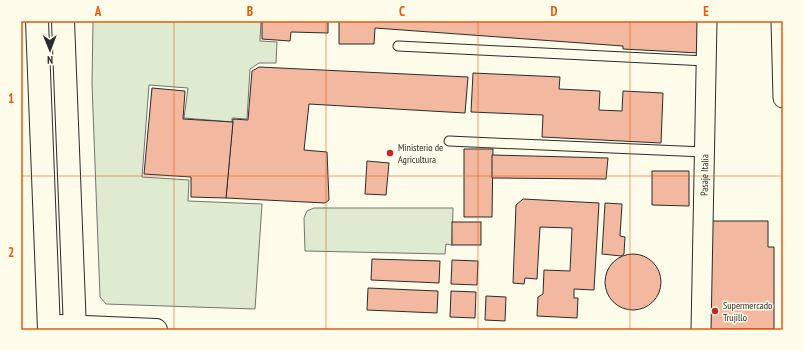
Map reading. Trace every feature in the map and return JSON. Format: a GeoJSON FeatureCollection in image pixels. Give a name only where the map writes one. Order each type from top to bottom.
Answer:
{"type":"FeatureCollection","features":[{"type":"Feature","properties":{"kind":"main road"},"geometry":{"type":"LineString","coordinates":[[37,21],[49,328],[156,330]]}},
{"type":"Feature","properties":{"kind":"main road"},"geometry":{"type":"LineString","coordinates":[[64,21],[75,328]]}},
{"type":"Feature","properties":{"kind":"street","name":"Pasaje Italia"},"geometry":{"type":"LineString","coordinates":[[700,330],[707,21]]}},
{"type":"Feature","properties":{"kind":"street"},"geometry":{"type":"LineString","coordinates":[[781,21],[783,98]]}},
{"type":"Feature","properties":{"kind":"lane"},"geometry":{"type":"LineString","coordinates":[[398,46],[706,61]]}},
{"type":"Feature","properties":{"kind":"lane"},"geometry":{"type":"LineString","coordinates":[[449,141],[704,152]]}},
{"type":"Feature","properties":{"kind":"green space"},"geometry":{"type":"Polygon","coordinates":[[[93,21],[261,21],[260,41],[277,42],[276,63],[259,63],[250,69],[247,119],[232,118],[232,122],[184,118],[188,88],[149,85],[142,177],[189,180],[188,201],[262,204],[255,309],[106,304],[100,297],[92,84],[93,21]]]}},
{"type":"Feature","properties":{"kind":"green space"},"geometry":{"type":"Polygon","coordinates":[[[314,208],[453,208],[452,245],[446,244],[445,254],[305,251],[304,218],[307,211],[314,208]]]}},
{"type":"Feature","properties":{"kind":"building"},"geometry":{"type":"Polygon","coordinates":[[[262,21],[328,21],[328,33],[291,32],[290,41],[262,39],[262,21]]]}},
{"type":"Feature","properties":{"kind":"building"},"geometry":{"type":"Polygon","coordinates":[[[339,21],[700,21],[699,53],[623,49],[623,46],[375,28],[374,44],[339,44],[339,21]]]}},
{"type":"Feature","properties":{"kind":"building"},"geometry":{"type":"Polygon","coordinates":[[[259,67],[468,77],[465,113],[309,104],[304,150],[327,152],[329,200],[325,203],[226,198],[233,119],[248,120],[252,71],[259,67]]]}},
{"type":"Feature","properties":{"kind":"building"},"geometry":{"type":"Polygon","coordinates":[[[473,73],[560,77],[559,89],[600,91],[599,110],[622,111],[623,91],[663,93],[661,143],[542,137],[543,115],[471,112],[473,73]]]}},
{"type":"Feature","properties":{"kind":"building"},"geometry":{"type":"Polygon","coordinates":[[[152,88],[185,91],[183,119],[233,122],[226,198],[191,197],[191,177],[144,174],[152,88]]]}},
{"type":"Feature","properties":{"kind":"building"},"geometry":{"type":"Polygon","coordinates":[[[464,149],[493,149],[492,217],[464,217],[464,149]]]}},
{"type":"Feature","properties":{"kind":"building"},"geometry":{"type":"Polygon","coordinates":[[[492,155],[608,158],[606,179],[492,178],[492,155]]]}},
{"type":"Feature","properties":{"kind":"building"},"geometry":{"type":"Polygon","coordinates":[[[367,161],[389,163],[386,195],[365,194],[367,161]]]}},
{"type":"Feature","properties":{"kind":"building"},"geometry":{"type":"Polygon","coordinates":[[[652,171],[689,171],[689,206],[652,205],[652,171]]]}},
{"type":"Feature","properties":{"kind":"building"},"geometry":{"type":"Polygon","coordinates":[[[523,199],[599,203],[594,290],[574,289],[574,298],[578,298],[577,318],[537,316],[538,297],[543,294],[544,270],[570,271],[572,228],[540,227],[537,279],[525,278],[524,284],[513,283],[516,205],[523,199]]]}},
{"type":"Feature","properties":{"kind":"building"},"geometry":{"type":"Polygon","coordinates":[[[605,203],[622,204],[620,236],[625,237],[624,254],[621,256],[602,254],[605,203]]]}},
{"type":"Feature","properties":{"kind":"building"},"geometry":{"type":"Polygon","coordinates":[[[705,221],[768,221],[768,247],[774,247],[774,329],[708,329],[705,221]]]}},
{"type":"Feature","properties":{"kind":"building"},"geometry":{"type":"Polygon","coordinates":[[[452,222],[481,222],[481,245],[452,245],[452,222]]]}},
{"type":"Feature","properties":{"kind":"building"},"geometry":{"type":"Polygon","coordinates":[[[628,254],[638,254],[653,262],[659,271],[661,282],[659,293],[653,302],[638,310],[628,310],[617,305],[610,298],[605,287],[605,277],[610,266],[617,259],[628,254]]]}},
{"type":"Feature","properties":{"kind":"building"},"geometry":{"type":"Polygon","coordinates":[[[372,259],[440,261],[439,283],[371,280],[372,259]]]}},
{"type":"Feature","properties":{"kind":"building"},"geometry":{"type":"Polygon","coordinates":[[[452,260],[478,261],[477,285],[451,284],[452,260]]]}},
{"type":"Feature","properties":{"kind":"building"},"geometry":{"type":"Polygon","coordinates":[[[368,288],[438,291],[437,313],[367,310],[368,288]]]}},
{"type":"Feature","properties":{"kind":"building"},"geometry":{"type":"Polygon","coordinates":[[[451,291],[476,292],[475,318],[450,317],[451,291]]]}},
{"type":"Feature","properties":{"kind":"building"},"geometry":{"type":"Polygon","coordinates":[[[486,296],[506,297],[505,321],[485,320],[486,296]]]}},
{"type":"Feature","properties":{"kind":"place","name":"Ministerio de Agricultura"},"geometry":{"type":"Point","coordinates":[390,153]}},
{"type":"Feature","properties":{"kind":"place","name":"Supermercado Trujillo"},"geometry":{"type":"Point","coordinates":[715,311]}}]}
